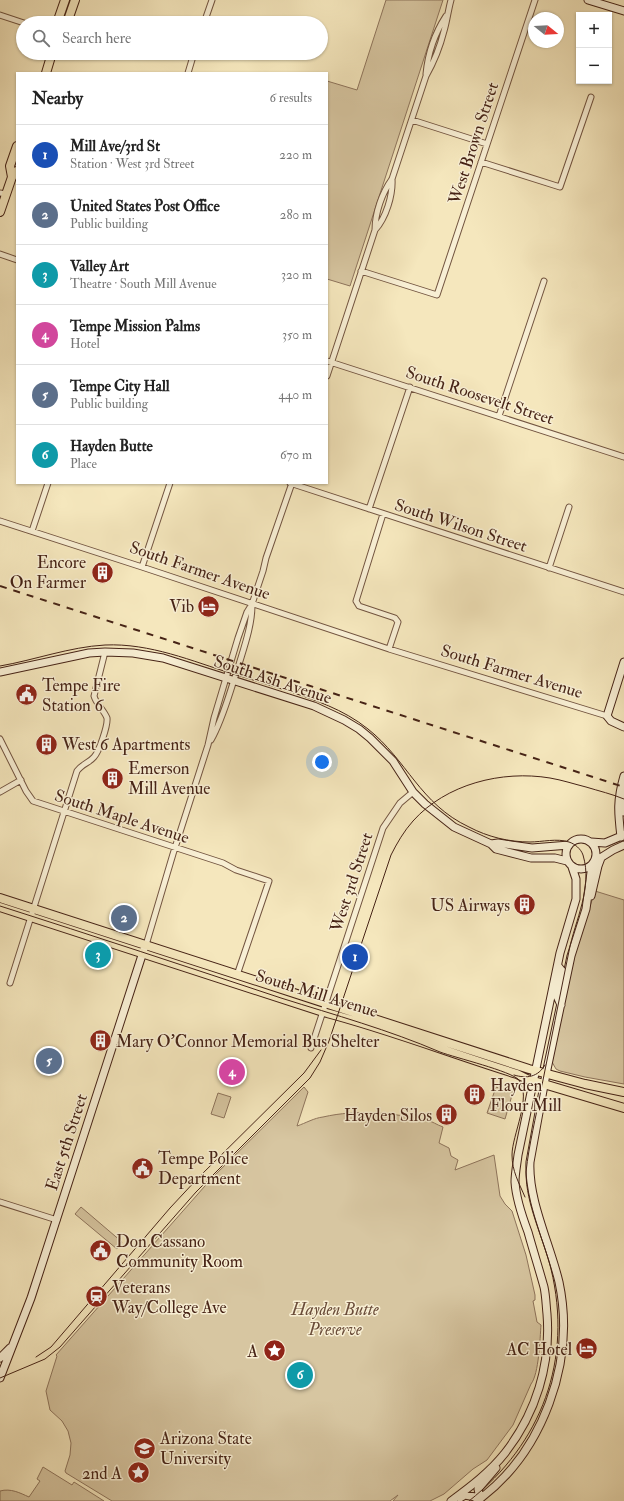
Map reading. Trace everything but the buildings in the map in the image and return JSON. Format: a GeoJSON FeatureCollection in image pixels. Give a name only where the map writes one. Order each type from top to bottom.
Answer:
{"type":"FeatureCollection","features":[{"type":"Feature","properties":{"kind":"main road"},"geometry":{"type":"LineString","coordinates":[[59,16],[65,0]]}},
{"type":"Feature","properties":{"kind":"main road"},"geometry":{"type":"LineString","coordinates":[[69,16],[75,0]]}},
{"type":"Feature","properties":{"kind":"main road"},"geometry":{"type":"LineString","coordinates":[[588,0],[624,11]]}},
{"type":"Feature","properties":{"kind":"main road"},"geometry":{"type":"LineString","coordinates":[[46,72],[50,60]]}},
{"type":"Feature","properties":{"kind":"main road"},"geometry":{"type":"LineString","coordinates":[[0,212],[3,194],[14,174],[10,166],[16,149]]}},
{"type":"Feature","properties":{"kind":"main road","name":"South Ash Avenue"},"geometry":{"type":"LineString","coordinates":[[0,672],[79,654],[105,652],[147,654],[314,706],[354,726],[370,738],[388,756],[413,792],[445,821],[467,834],[491,844],[496,849],[531,858],[555,858],[567,860]]}},
{"type":"Feature","properties":{"kind":"main road"},"geometry":{"type":"LineString","coordinates":[[607,716],[624,662]]}},
{"type":"Feature","properties":{"kind":"main road","name":"South Farmer Avenue"},"geometry":{"type":"LineString","coordinates":[[607,716],[611,721],[624,727]]}},
{"type":"Feature","properties":{"kind":"main road"},"geometry":{"type":"LineString","coordinates":[[623,838],[618,805],[624,776]]}},
{"type":"Feature","properties":{"kind":"main road"},"geometry":{"type":"LineString","coordinates":[[624,791],[624,812]]}},
{"type":"Feature","properties":{"kind":"main road"},"geometry":{"type":"LineString","coordinates":[[478,1500],[478,1489],[495,1471],[504,1454],[524,1424],[537,1394],[546,1364],[548,1330],[544,1289],[519,1204],[515,1181],[518,1155],[537,1071],[564,936],[577,893],[576,879],[572,867],[567,860],[566,853],[570,845],[578,839],[587,839],[591,842],[605,843],[623,838]]}},
{"type":"Feature","properties":{"kind":"main road"},"geometry":{"type":"LineString","coordinates":[[613,850],[623,838]]}},
{"type":"Feature","properties":{"kind":"main road"},"geometry":{"type":"LineString","coordinates":[[586,910],[596,852],[591,842]]}},
{"type":"Feature","properties":{"kind":"main road","name":"South Ash Avenue"},"geometry":{"type":"LineString","coordinates":[[491,844],[498,843],[532,848],[570,845]]}},
{"type":"Feature","properties":{"kind":"main road"},"geometry":{"type":"LineString","coordinates":[[572,867],[585,868],[613,850],[624,845]]}},
{"type":"Feature","properties":{"kind":"main road"},"geometry":{"type":"LineString","coordinates":[[478,1500],[507,1473],[522,1455],[535,1434],[554,1389],[562,1349],[563,1321],[559,1283],[534,1198],[529,1170],[544,1084],[571,956],[591,898],[601,858]]}},
{"type":"Feature","properties":{"kind":"main road","name":"South Mill Avenue"},"geometry":{"type":"LineString","coordinates":[[0,898],[237,975],[350,1019],[517,1074],[527,1079],[624,1108]]}},
{"type":"Feature","properties":{"kind":"main road","name":"South Mill Avenue"},"geometry":{"type":"LineString","coordinates":[[0,907],[215,977],[546,1074],[624,1092]]}},
{"type":"Feature","properties":{"kind":"main road","name":"East 5th Street"},"geometry":{"type":"LineString","coordinates":[[2,1357],[12,1347],[25,1318],[146,945]]}},
{"type":"Feature","properties":{"kind":"main road"},"geometry":{"type":"LineString","coordinates":[[558,966],[562,971],[557,996],[561,1005]]}},
{"type":"Feature","properties":{"kind":"main road"},"geometry":{"type":"LineString","coordinates":[[215,977],[222,975],[234,978],[237,975]]}},
{"type":"Feature","properties":{"kind":"main road"},"geometry":{"type":"LineString","coordinates":[[0,1378],[2,1357]]}},
{"type":"Feature","properties":{"kind":"main road"},"geometry":{"type":"LineString","coordinates":[[451,1501],[480,1479],[504,1454]]}},
{"type":"Feature","properties":{"kind":"main road"},"geometry":{"type":"LineString","coordinates":[[451,1501],[465,1495],[478,1500]]}},
{"type":"Feature","properties":{"kind":"street"},"geometry":{"type":"LineString","coordinates":[[206,16],[212,0]]}},
{"type":"Feature","properties":{"kind":"street"},"geometry":{"type":"LineString","coordinates":[[329,362],[375,230],[380,225],[385,211],[392,187],[392,179],[426,76],[435,60],[444,32],[446,15],[451,0]]}},
{"type":"Feature","properties":{"kind":"street","name":"West Brown Street"},"geometry":{"type":"LineString","coordinates":[[361,271],[437,295],[535,0]]}},
{"type":"Feature","properties":{"kind":"street"},"geometry":{"type":"LineString","coordinates":[[0,15],[16,20]]}},
{"type":"Feature","properties":{"kind":"street"},"geometry":{"type":"LineString","coordinates":[[188,72],[192,60]]}},
{"type":"Feature","properties":{"kind":"street"},"geometry":{"type":"LineString","coordinates":[[481,162],[560,187],[591,97]]}},
{"type":"Feature","properties":{"kind":"street"},"geometry":{"type":"LineString","coordinates":[[412,120],[487,144]]}},
{"type":"Feature","properties":{"kind":"street"},"geometry":{"type":"LineString","coordinates":[[0,254],[16,260]]}},
{"type":"Feature","properties":{"kind":"street"},"geometry":{"type":"LineString","coordinates":[[499,416],[544,281]]}},
{"type":"Feature","properties":{"kind":"street","name":"South Roosevelt Street"},"geometry":{"type":"LineString","coordinates":[[329,362],[624,457]]}},
{"type":"Feature","properties":{"kind":"street"},"geometry":{"type":"LineString","coordinates":[[369,509],[410,387]]}},
{"type":"Feature","properties":{"kind":"street"},"geometry":{"type":"LineString","coordinates":[[32,531],[48,484]]}},
{"type":"Feature","properties":{"kind":"street"},"geometry":{"type":"LineString","coordinates":[[142,567],[170,484]]}},
{"type":"Feature","properties":{"kind":"street"},"geometry":{"type":"LineString","coordinates":[[146,945],[208,745],[238,638],[269,558],[291,484]]}},
{"type":"Feature","properties":{"kind":"street","name":"South Wilson Street"},"geometry":{"type":"LineString","coordinates":[[294,484],[624,592]]}},
{"type":"Feature","properties":{"kind":"street"},"geometry":{"type":"LineString","coordinates":[[549,568],[569,508]]}},
{"type":"Feature","properties":{"kind":"street"},"geometry":{"type":"LineString","coordinates":[[383,514],[356,600],[360,606],[395,618],[398,622],[389,649]]}},
{"type":"Feature","properties":{"kind":"street","name":"South Farmer Avenue"},"geometry":{"type":"LineString","coordinates":[[0,522],[32,531],[389,649],[607,716]]}},
{"type":"Feature","properties":{"kind":"street"},"geometry":{"type":"LineString","coordinates":[[208,745],[217,727],[243,652],[252,614],[252,604]]}},
{"type":"Feature","properties":{"kind":"street"},"geometry":{"type":"LineString","coordinates":[[10,984],[77,771],[98,753],[107,723],[105,715],[94,696],[104,661],[105,652]]}},
{"type":"Feature","properties":{"kind":"street","name":"South Maple Avenue"},"geometry":{"type":"LineString","coordinates":[[0,739],[33,801],[223,863],[236,870],[269,881],[237,975]]}},
{"type":"Feature","properties":{"kind":"street"},"geometry":{"type":"LineString","coordinates":[[0,792],[21,780]]}},
{"type":"Feature","properties":{"kind":"street","name":"West 3rd Street"},"geometry":{"type":"LineString","coordinates":[[312,1048],[383,828],[400,803],[413,792]]}},
{"type":"Feature","properties":{"kind":"street"},"geometry":{"type":"LineString","coordinates":[[0,1202],[57,1220]]}},
{"type":"Feature","properties":{"kind":"green space"},"geometry":{"type":"Polygon","coordinates":[[[386,0],[443,0],[350,286],[328,279],[328,81],[357,90],[386,0]]]}},
{"type":"Feature","properties":{"kind":"green space"},"geometry":{"type":"Polygon","coordinates":[[[595,891],[624,900],[624,1084],[560,1071],[556,1069],[552,1062],[573,959],[595,891]]]}},
{"type":"Feature","properties":{"kind":"green space","name":"Hayden Butte Preserve"},"geometry":{"type":"Polygon","coordinates":[[[304,1087],[308,1092],[297,1126],[313,1119],[349,1113],[400,1115],[428,1121],[443,1127],[439,1143],[449,1148],[451,1156],[458,1160],[455,1170],[494,1155],[500,1196],[512,1211],[526,1255],[535,1295],[535,1300],[533,1301],[537,1322],[541,1325],[539,1356],[536,1372],[513,1425],[487,1460],[473,1469],[444,1494],[430,1501],[393,1501],[398,1495],[390,1501],[112,1501],[65,1471],[70,1455],[71,1443],[68,1431],[62,1421],[50,1410],[46,1391],[57,1356],[56,1355],[212,1178],[304,1087]]]}},
{"type":"Feature","properties":{"kind":"green space"},"geometry":{"type":"Polygon","coordinates":[[[496,1087],[513,1092],[505,1119],[487,1113],[496,1087]]]}},
{"type":"Feature","properties":{"kind":"green space"},"geometry":{"type":"Polygon","coordinates":[[[218,1093],[231,1097],[224,1118],[211,1114],[218,1093]]]}},
{"type":"Feature","properties":{"kind":"green space"},"geometry":{"type":"Polygon","coordinates":[[[81,1207],[122,1242],[117,1249],[75,1214],[81,1207]]]}},
{"type":"Feature","properties":{"kind":"green space"},"geometry":{"type":"Polygon","coordinates":[[[43,1467],[72,1485],[74,1482],[104,1501],[0,1501],[0,1491],[4,1490],[15,1491],[29,1497],[40,1481],[37,1479],[43,1467]]]}},
{"type":"Feature","properties":{"kind":"tram line"},"geometry":{"type":"LineString","coordinates":[[0,666],[78,648],[122,645],[170,654],[285,690],[318,701],[349,716],[368,729],[382,741],[426,794],[438,806],[452,817],[476,831],[514,841],[564,841],[576,845],[582,853],[586,867],[585,892],[569,951],[526,1172],[529,1197],[548,1257],[557,1303],[558,1335],[554,1367],[546,1397],[533,1426],[516,1453],[494,1478],[469,1501]]}},
{"type":"Feature","properties":{"kind":"tram line"},"geometry":{"type":"LineString","coordinates":[[0,1378],[45,1359],[60,1347],[196,1192],[310,1078],[320,1062],[329,1041],[391,855],[407,829],[426,808],[458,789],[494,778],[513,776],[532,776],[554,779],[624,799]]}},
{"type":"Feature","properties":{"kind":"tram line"},"geometry":{"type":"LineString","coordinates":[[0,906],[362,1023],[440,1052],[514,1076],[519,1080],[522,1087],[523,1096],[513,1147],[512,1161],[516,1177],[525,1197]]}},
{"type":"Feature","properties":{"kind":"tram line"},"geometry":{"type":"LineString","coordinates":[[36,1357],[51,1347],[170,1208],[198,1178],[304,1073],[321,1050]]}},
{"type":"Feature","properties":{"kind":"tram line"},"geometry":{"type":"LineString","coordinates":[[514,1075],[523,1077],[532,1076],[539,1072],[545,1065]]}},
{"type":"Feature","properties":{"kind":"railway"},"geometry":{"type":"LineString","coordinates":[[0,586],[624,787]]}},
{"type":"Feature","properties":{"kind":"place","name":"Encore On Farmer"},"geometry":{"type":"Point","coordinates":[102,572]}},
{"type":"Feature","properties":{"kind":"place","name":"Vib"},"geometry":{"type":"Point","coordinates":[209,606]}},
{"type":"Feature","properties":{"kind":"place","name":"Tempe Fire Station 6"},"geometry":{"type":"Point","coordinates":[27,695]}},
{"type":"Feature","properties":{"kind":"place","name":"West 6 Apartments"},"geometry":{"type":"Point","coordinates":[47,744]}},
{"type":"Feature","properties":{"kind":"place","name":"Emerson Mill Avenue"},"geometry":{"type":"Point","coordinates":[113,778]}},
{"type":"Feature","properties":{"kind":"place","name":"US Airways"},"geometry":{"type":"Point","coordinates":[525,905]}},
{"type":"Feature","properties":{"kind":"place","name":"United States Post Office"},"geometry":{"type":"Point","coordinates":[124,918]}},
{"type":"Feature","properties":{"kind":"place","name":"Valley Art"},"geometry":{"type":"Point","coordinates":[98,955]}},
{"type":"Feature","properties":{"kind":"place","name":"Mill Ave/3rd St"},"geometry":{"type":"Point","coordinates":[355,957]}},
{"type":"Feature","properties":{"kind":"place","name":"Mary O'Connor Memorial Bus Shelter"},"geometry":{"type":"Point","coordinates":[100,1041]}},
{"type":"Feature","properties":{"kind":"place","name":"Tempe City Hall"},"geometry":{"type":"Point","coordinates":[49,1061]}},
{"type":"Feature","properties":{"kind":"place","name":"Tempe Mission Palms"},"geometry":{"type":"Point","coordinates":[232,1072]}},
{"type":"Feature","properties":{"kind":"place","name":"Hayden Flour Mill"},"geometry":{"type":"Point","coordinates":[475,1095]}},
{"type":"Feature","properties":{"kind":"place","name":"Hayden Silos"},"geometry":{"type":"Point","coordinates":[447,1115]}},
{"type":"Feature","properties":{"kind":"place","name":"Tempe Police Department"},"geometry":{"type":"Point","coordinates":[143,1168]}},
{"type":"Feature","properties":{"kind":"place","name":"Don Cassano Community Room"},"geometry":{"type":"Point","coordinates":[100,1251]}},
{"type":"Feature","properties":{"kind":"place","name":"Veterans Way/College Ave"},"geometry":{"type":"Point","coordinates":[97,1297]}},
{"type":"Feature","properties":{"kind":"place","name":"AC Hotel"},"geometry":{"type":"Point","coordinates":[587,1349]}},
{"type":"Feature","properties":{"kind":"place","name":"A"},"geometry":{"type":"Point","coordinates":[274,1351]}},
{"type":"Feature","properties":{"kind":"place","name":"Hayden Butte"},"geometry":{"type":"Point","coordinates":[300,1375]}},
{"type":"Feature","properties":{"kind":"place","name":"Arizona State University"},"geometry":{"type":"Point","coordinates":[144,1448]}},
{"type":"Feature","properties":{"kind":"place","name":"2nd A"},"geometry":{"type":"Point","coordinates":[138,1473]}}]}
